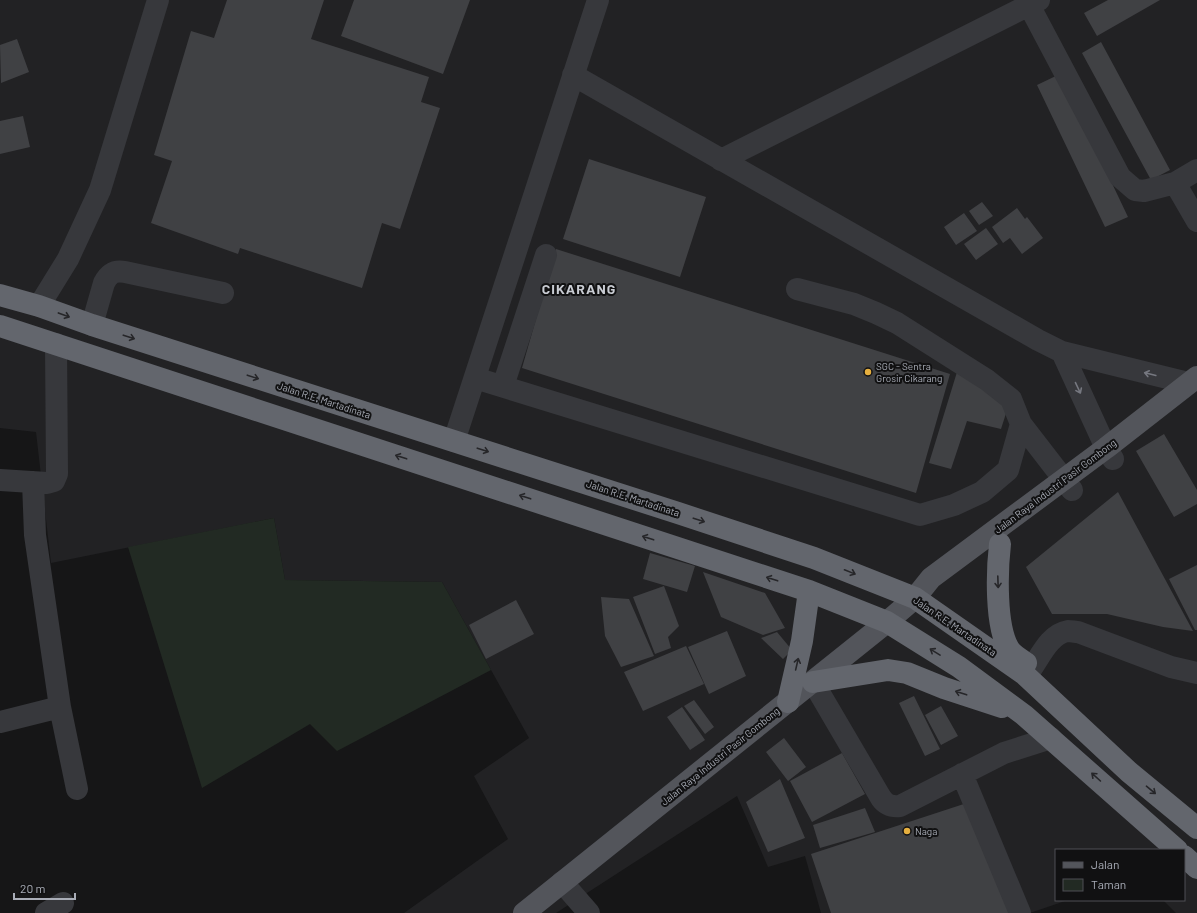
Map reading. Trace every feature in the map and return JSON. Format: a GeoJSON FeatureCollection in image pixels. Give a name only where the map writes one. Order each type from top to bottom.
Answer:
{"type":"FeatureCollection","features":[{"type":"Feature","properties":{"kind":"highway","name":"Jalan R.E. Martadinata"},"geometry":{"type":"LineString","coordinates":[[0,295],[39,306],[92,326],[454,441],[814,558],[915,598],[1024,674],[1130,772],[1197,828]]}},
{"type":"Feature","properties":{"kind":"highway"},"geometry":{"type":"LineString","coordinates":[[0,326],[809,591],[887,622],[960,667],[1024,714],[1176,849]]}},
{"type":"Feature","properties":{"kind":"highway"},"geometry":{"type":"LineString","coordinates":[[1000,544],[998,572],[1001,620],[1003,637],[1010,650],[1032,668],[1130,772]]}},
{"type":"Feature","properties":{"kind":"highway"},"geometry":{"type":"LineString","coordinates":[[788,702],[802,641],[809,591]]}},
{"type":"Feature","properties":{"kind":"highway"},"geometry":{"type":"LineString","coordinates":[[813,682],[888,670],[907,673],[944,688],[1024,714]]}},
{"type":"Feature","properties":{"kind":"highway"},"geometry":{"type":"LineString","coordinates":[[1185,857],[1197,868]]}},
{"type":"Feature","properties":{"kind":"main road","name":"Jalan Raya Industri Pasir Gombong"},"geometry":{"type":"LineString","coordinates":[[524,913],[887,622],[915,598],[931,578],[1110,454],[1194,384]]}},
{"type":"Feature","properties":{"kind":"main road","name":"Jalan Raya Industri Pasir Gombong"},"geometry":{"type":"LineString","coordinates":[[915,598],[938,590],[1000,544],[1068,484]]}},
{"type":"Feature","properties":{"kind":"street"},"geometry":{"type":"LineString","coordinates":[[39,306],[68,259],[100,190],[158,0]]}},
{"type":"Feature","properties":{"kind":"street"},"geometry":{"type":"LineString","coordinates":[[454,441],[598,0]]}},
{"type":"Feature","properties":{"kind":"street"},"geometry":{"type":"LineString","coordinates":[[721,160],[1034,2],[1120,178],[1135,190],[1144,191],[1175,183],[1197,170]]}},
{"type":"Feature","properties":{"kind":"street"},"geometry":{"type":"LineString","coordinates":[[573,75],[1038,340],[1062,352],[1194,384]]}},
{"type":"Feature","properties":{"kind":"street"},"geometry":{"type":"LineString","coordinates":[[1175,183],[1197,221]]}},
{"type":"Feature","properties":{"kind":"street"},"geometry":{"type":"LineString","coordinates":[[503,386],[546,255]]}},
{"type":"Feature","properties":{"kind":"street"},"geometry":{"type":"LineString","coordinates":[[92,326],[104,283],[107,277],[116,271],[223,293]]}},
{"type":"Feature","properties":{"kind":"street"},"geometry":{"type":"LineString","coordinates":[[797,289],[854,304],[897,323],[950,356],[1011,399],[1021,424],[1068,484]]}},
{"type":"Feature","properties":{"kind":"street"},"geometry":{"type":"LineString","coordinates":[[0,480],[51,483],[54,481],[57,474],[56,344]]}},
{"type":"Feature","properties":{"kind":"street"},"geometry":{"type":"LineString","coordinates":[[1062,352],[1110,454]]}},
{"type":"Feature","properties":{"kind":"street"},"geometry":{"type":"LineString","coordinates":[[475,378],[920,515],[954,505],[982,492],[1008,470],[1021,424]]}},
{"type":"Feature","properties":{"kind":"street"},"geometry":{"type":"LineString","coordinates":[[33,482],[35,535],[60,707],[77,789]]}},
{"type":"Feature","properties":{"kind":"street"},"geometry":{"type":"LineString","coordinates":[[1032,668],[1050,642],[1058,635],[1068,631],[1078,632],[1171,667],[1197,673]]}},
{"type":"Feature","properties":{"kind":"street"},"geometry":{"type":"LineString","coordinates":[[813,682],[884,803],[889,806],[900,806],[1004,753],[1051,738]]}},
{"type":"Feature","properties":{"kind":"street"},"geometry":{"type":"LineString","coordinates":[[0,722],[60,707]]}},
{"type":"Feature","properties":{"kind":"street"},"geometry":{"type":"LineString","coordinates":[[962,774],[1020,913]]}},
{"type":"Feature","properties":{"kind":"street"},"geometry":{"type":"LineString","coordinates":[[562,882],[589,913]]}},
{"type":"Feature","properties":{"kind":"shaded area"},"geometry":{"type":"Polygon","coordinates":[[[0,0],[1197,0],[1197,913],[1176,913],[1164,901],[1185,901],[1185,849],[1055,849],[1055,901],[1065,901],[1030,913],[821,913],[805,856],[768,867],[737,796],[556,913],[404,913],[508,839],[474,776],[529,738],[442,582],[285,580],[274,518],[51,563],[36,432],[0,428],[0,0]]]}},
{"type":"Feature","properties":{"kind":"green space"},"geometry":{"type":"Polygon","coordinates":[[[274,518],[285,580],[442,582],[491,670],[337,751],[310,724],[202,788],[128,547],[274,518]]]}},
{"type":"Feature","properties":{"kind":"building"},"geometry":{"type":"Polygon","coordinates":[[[227,0],[324,0],[311,39],[429,77],[421,102],[440,108],[400,229],[382,223],[362,288],[240,248],[238,254],[151,223],[172,161],[154,155],[191,31],[214,38],[227,0]]]}},
{"type":"Feature","properties":{"kind":"building"},"geometry":{"type":"Polygon","coordinates":[[[354,0],[470,0],[443,74],[341,36],[354,0]]]}},
{"type":"Feature","properties":{"kind":"building"},"geometry":{"type":"Polygon","coordinates":[[[1108,0],[1160,0],[1097,36],[1084,13],[1108,0]]]}},
{"type":"Feature","properties":{"kind":"building"},"geometry":{"type":"Polygon","coordinates":[[[17,39],[29,72],[1,83],[0,45],[17,39]]]}},
{"type":"Feature","properties":{"kind":"building"},"geometry":{"type":"Polygon","coordinates":[[[1101,42],[1170,170],[1151,180],[1082,53],[1101,42]]]}},
{"type":"Feature","properties":{"kind":"building"},"geometry":{"type":"Polygon","coordinates":[[[1060,74],[1128,217],[1105,227],[1037,85],[1060,74]]]}},
{"type":"Feature","properties":{"kind":"building"},"geometry":{"type":"Polygon","coordinates":[[[23,116],[30,147],[0,154],[0,121],[23,116]]]}},
{"type":"Feature","properties":{"kind":"building"},"geometry":{"type":"Polygon","coordinates":[[[589,159],[706,197],[680,277],[563,239],[589,159]]]}},
{"type":"Feature","properties":{"kind":"building"},"geometry":{"type":"Polygon","coordinates":[[[982,202],[993,216],[979,225],[969,211],[982,202]]]}},
{"type":"Feature","properties":{"kind":"building"},"geometry":{"type":"Polygon","coordinates":[[[1017,208],[1025,219],[1027,217],[1043,238],[1022,254],[1010,238],[1003,243],[992,227],[1017,208]]]}},
{"type":"Feature","properties":{"kind":"building"},"geometry":{"type":"Polygon","coordinates":[[[964,213],[977,231],[956,245],[944,227],[964,213]]]}},
{"type":"Feature","properties":{"kind":"building"},"geometry":{"type":"Polygon","coordinates":[[[986,228],[998,244],[976,260],[964,244],[986,228]]]}},
{"type":"Feature","properties":{"kind":"building"},"geometry":{"type":"Polygon","coordinates":[[[556,249],[950,374],[916,493],[522,368],[556,249]]]}},
{"type":"Feature","properties":{"kind":"building"},"geometry":{"type":"Polygon","coordinates":[[[957,372],[1010,401],[1001,429],[967,421],[951,469],[929,463],[957,372]]]}},
{"type":"Feature","properties":{"kind":"building"},"geometry":{"type":"Polygon","coordinates":[[[1164,434],[1197,490],[1197,504],[1174,517],[1136,451],[1164,434]]]}},
{"type":"Feature","properties":{"kind":"building"},"geometry":{"type":"Polygon","coordinates":[[[1118,492],[1193,631],[1163,627],[1107,614],[1052,614],[1026,567],[1118,492]]]}},
{"type":"Feature","properties":{"kind":"building"},"geometry":{"type":"Polygon","coordinates":[[[650,553],[695,566],[687,592],[643,579],[650,553]]]}},
{"type":"Feature","properties":{"kind":"building"},"geometry":{"type":"Polygon","coordinates":[[[1197,565],[1197,630],[1195,630],[1169,579],[1197,565]]]}},
{"type":"Feature","properties":{"kind":"building"},"geometry":{"type":"Polygon","coordinates":[[[703,572],[765,593],[785,628],[763,635],[721,617],[703,572]]]}},
{"type":"Feature","properties":{"kind":"building"},"geometry":{"type":"Polygon","coordinates":[[[664,586],[679,626],[668,637],[671,648],[655,654],[633,597],[664,586]]]}},
{"type":"Feature","properties":{"kind":"building"},"geometry":{"type":"Polygon","coordinates":[[[601,597],[629,599],[654,656],[621,667],[605,636],[601,597]]]}},
{"type":"Feature","properties":{"kind":"building"},"geometry":{"type":"Polygon","coordinates":[[[516,600],[534,634],[486,659],[469,625],[516,600]]]}},
{"type":"Feature","properties":{"kind":"building"},"geometry":{"type":"Polygon","coordinates":[[[727,631],[746,676],[709,694],[688,647],[727,631]]]}},
{"type":"Feature","properties":{"kind":"building"},"geometry":{"type":"Polygon","coordinates":[[[777,632],[792,650],[783,659],[761,638],[777,632]]]}},
{"type":"Feature","properties":{"kind":"building"},"geometry":{"type":"Polygon","coordinates":[[[686,646],[704,684],[643,711],[624,672],[686,646]]]}},
{"type":"Feature","properties":{"kind":"building"},"geometry":{"type":"Polygon","coordinates":[[[914,696],[940,749],[925,756],[899,703],[914,696]]]}},
{"type":"Feature","properties":{"kind":"building"},"geometry":{"type":"Polygon","coordinates":[[[694,700],[714,727],[705,734],[684,706],[694,700]]]}},
{"type":"Feature","properties":{"kind":"building"},"geometry":{"type":"Polygon","coordinates":[[[941,706],[958,736],[941,745],[925,715],[941,706]]]}},
{"type":"Feature","properties":{"kind":"building"},"geometry":{"type":"Polygon","coordinates":[[[682,707],[705,740],[690,750],[667,717],[682,707]]]}},
{"type":"Feature","properties":{"kind":"building"},"geometry":{"type":"Polygon","coordinates":[[[784,738],[806,767],[788,781],[766,752],[784,738]]]}},
{"type":"Feature","properties":{"kind":"building"},"geometry":{"type":"Polygon","coordinates":[[[842,753],[865,794],[812,822],[790,781],[842,753]]]}},
{"type":"Feature","properties":{"kind":"building"},"geometry":{"type":"Polygon","coordinates":[[[780,779],[805,838],[768,852],[746,802],[780,779]]]}},
{"type":"Feature","properties":{"kind":"building"},"geometry":{"type":"Polygon","coordinates":[[[973,801],[1010,913],[831,913],[811,854],[973,801]]]}},
{"type":"Feature","properties":{"kind":"building"},"geometry":{"type":"Polygon","coordinates":[[[865,808],[875,832],[820,848],[813,825],[865,808]]]}},
{"type":"Feature","properties":{"kind":"place","name":"SGC - Sentra Grosir Cikarang"},"geometry":{"type":"Point","coordinates":[868,372]}},
{"type":"Feature","properties":{"kind":"place","name":"Naga"},"geometry":{"type":"Point","coordinates":[907,831]}},
{"type":"Feature","properties":{"kind":"district","name":"CIKARANG"},"geometry":{"type":"Point","coordinates":[579,288]}}]}
